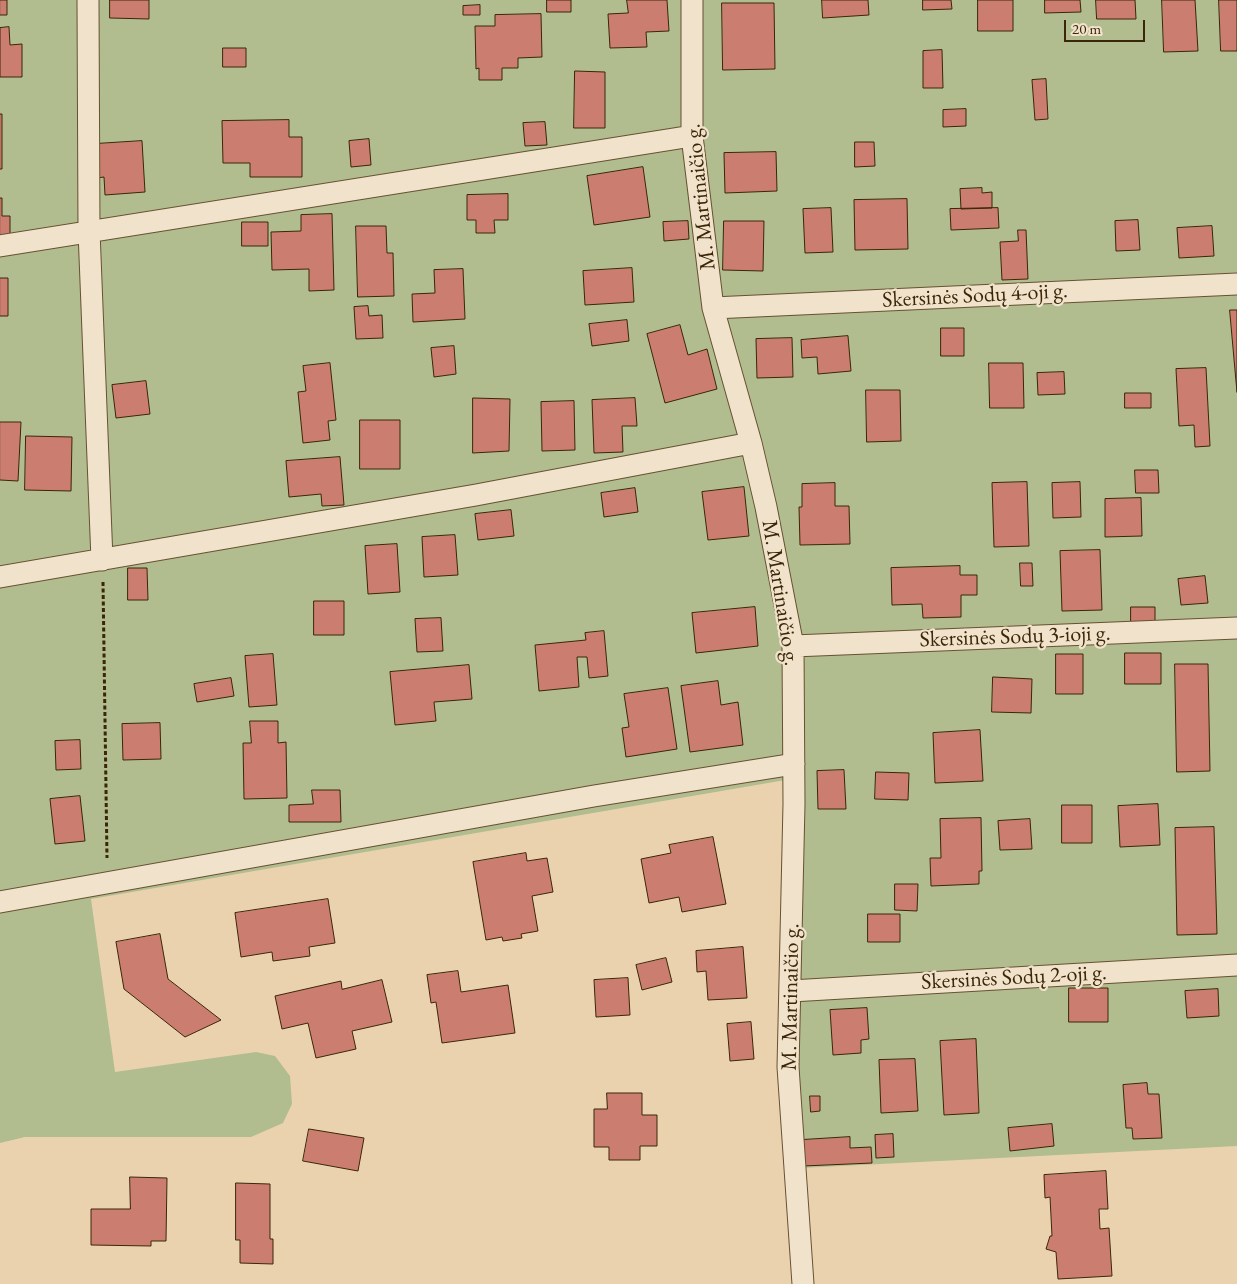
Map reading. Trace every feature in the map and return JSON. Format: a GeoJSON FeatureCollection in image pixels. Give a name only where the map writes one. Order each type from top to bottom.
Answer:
{"type":"FeatureCollection","features":[{"type":"Feature","properties":{"kind":"street"},"geometry":{"type":"LineString","coordinates":[[88,0],[89,231],[102,560]]}},
{"type":"Feature","properties":{"kind":"street","name":"M. Martinaičio g."},"geometry":{"type":"LineString","coordinates":[[692,0],[692,136],[713,308],[751,443],[766,507],[793,646],[794,764],[788,1067],[803,1284]]}},
{"type":"Feature","properties":{"kind":"street"},"geometry":{"type":"LineString","coordinates":[[0,246],[692,136]]}},
{"type":"Feature","properties":{"kind":"street","name":"Skersinės Sodų 4-oji g."},"geometry":{"type":"LineString","coordinates":[[713,308],[1237,284]]}},
{"type":"Feature","properties":{"kind":"street"},"geometry":{"type":"LineString","coordinates":[[0,577],[476,495],[751,443]]}},
{"type":"Feature","properties":{"kind":"street","name":"Skersinės Sodų 3-ioji g."},"geometry":{"type":"LineString","coordinates":[[793,646],[1237,628]]}},
{"type":"Feature","properties":{"kind":"street"},"geometry":{"type":"LineString","coordinates":[[0,902],[594,796],[794,764]]}},
{"type":"Feature","properties":{"kind":"street","name":"Skersinės Sodų 2-oji g."},"geometry":{"type":"LineString","coordinates":[[791,991],[1237,966]]}},
{"type":"Feature","properties":{"kind":"path"},"geometry":{"type":"LineString","coordinates":[[102,560],[108,884]]}},
{"type":"Feature","properties":{"kind":"green space"},"geometry":{"type":"Polygon","coordinates":[[[0,0],[1237,0],[1237,1146],[801,1168],[798,1055],[803,777],[91,899],[115,1072],[256,1052],[275,1056],[290,1076],[292,1104],[283,1123],[251,1137],[25,1137],[0,1143],[0,0]]]}},
{"type":"Feature","properties":{"kind":"building"},"geometry":{"type":"Polygon","coordinates":[[[0,0],[7,0],[7,15],[0,15],[0,0]]]}},
{"type":"Feature","properties":{"kind":"building"},"geometry":{"type":"Polygon","coordinates":[[[110,0],[149,0],[149,19],[110,18],[110,0]]]}},
{"type":"Feature","properties":{"kind":"building"},"geometry":{"type":"Polygon","coordinates":[[[547,0],[571,0],[571,12],[547,12],[547,0]]]}},
{"type":"Feature","properties":{"kind":"building"},"geometry":{"type":"Polygon","coordinates":[[[627,0],[667,0],[669,31],[646,32],[647,47],[610,48],[608,14],[628,13],[627,0]]]}},
{"type":"Feature","properties":{"kind":"building"},"geometry":{"type":"Polygon","coordinates":[[[822,0],[868,0],[869,15],[823,18],[822,0]]]}},
{"type":"Feature","properties":{"kind":"building"},"geometry":{"type":"Polygon","coordinates":[[[923,0],[951,0],[952,9],[923,10],[923,0]]]}},
{"type":"Feature","properties":{"kind":"building"},"geometry":{"type":"Polygon","coordinates":[[[978,0],[1013,0],[1013,31],[978,31],[978,0]]]}},
{"type":"Feature","properties":{"kind":"building"},"geometry":{"type":"Polygon","coordinates":[[[1045,0],[1080,0],[1081,12],[1045,13],[1045,0]]]}},
{"type":"Feature","properties":{"kind":"building"},"geometry":{"type":"Polygon","coordinates":[[[1096,0],[1135,0],[1136,19],[1097,19],[1096,0]]]}},
{"type":"Feature","properties":{"kind":"building"},"geometry":{"type":"Polygon","coordinates":[[[1162,0],[1195,0],[1198,51],[1164,52],[1162,0]]]}},
{"type":"Feature","properties":{"kind":"building"},"geometry":{"type":"Polygon","coordinates":[[[1219,0],[1237,0],[1237,51],[1221,51],[1219,0]]]}},
{"type":"Feature","properties":{"kind":"building"},"geometry":{"type":"Polygon","coordinates":[[[722,3],[774,3],[775,69],[723,70],[722,3]]]}},
{"type":"Feature","properties":{"kind":"building"},"geometry":{"type":"Polygon","coordinates":[[[480,5],[480,15],[463,15],[463,6],[480,5]]]}},
{"type":"Feature","properties":{"kind":"building"},"geometry":{"type":"Polygon","coordinates":[[[541,14],[542,57],[518,58],[518,68],[502,68],[502,80],[479,80],[479,68],[476,69],[475,26],[495,26],[495,15],[541,14]]]}},
{"type":"Feature","properties":{"kind":"building"},"geometry":{"type":"Polygon","coordinates":[[[9,27],[10,45],[22,44],[22,77],[0,77],[0,28],[9,27]]]}},
{"type":"Feature","properties":{"kind":"building"},"geometry":{"type":"Polygon","coordinates":[[[223,48],[246,48],[246,67],[223,67],[223,48]]]}},
{"type":"Feature","properties":{"kind":"building"},"geometry":{"type":"Polygon","coordinates":[[[942,50],[943,88],[923,88],[923,51],[942,50]]]}},
{"type":"Feature","properties":{"kind":"building"},"geometry":{"type":"Polygon","coordinates":[[[575,71],[605,72],[605,128],[574,128],[575,71]]]}},
{"type":"Feature","properties":{"kind":"building"},"geometry":{"type":"Polygon","coordinates":[[[1046,79],[1048,119],[1035,120],[1032,80],[1046,79]]]}},
{"type":"Feature","properties":{"kind":"building"},"geometry":{"type":"Polygon","coordinates":[[[966,109],[966,126],[943,127],[943,110],[966,109]]]}},
{"type":"Feature","properties":{"kind":"building"},"geometry":{"type":"Polygon","coordinates":[[[0,114],[2,114],[2,169],[0,169],[0,114]]]}},
{"type":"Feature","properties":{"kind":"building"},"geometry":{"type":"Polygon","coordinates":[[[289,120],[289,137],[302,137],[302,177],[250,177],[250,163],[223,163],[222,121],[289,120]]]}},
{"type":"Feature","properties":{"kind":"building"},"geometry":{"type":"Polygon","coordinates":[[[545,122],[547,145],[525,146],[523,123],[545,122]]]}},
{"type":"Feature","properties":{"kind":"building"},"geometry":{"type":"Polygon","coordinates":[[[369,139],[371,165],[351,167],[349,141],[369,139]]]}},
{"type":"Feature","properties":{"kind":"building"},"geometry":{"type":"Polygon","coordinates":[[[142,141],[145,192],[105,195],[104,177],[97,178],[95,144],[142,141]]]}},
{"type":"Feature","properties":{"kind":"building"},"geometry":{"type":"Polygon","coordinates":[[[855,142],[874,142],[875,166],[855,167],[855,142]]]}},
{"type":"Feature","properties":{"kind":"building"},"geometry":{"type":"Polygon","coordinates":[[[776,152],[777,191],[725,193],[724,153],[776,152]]]}},
{"type":"Feature","properties":{"kind":"building"},"geometry":{"type":"Polygon","coordinates":[[[643,167],[650,217],[594,225],[587,176],[643,167]]]}},
{"type":"Feature","properties":{"kind":"building"},"geometry":{"type":"Polygon","coordinates":[[[982,188],[982,193],[992,192],[992,208],[961,209],[960,189],[982,188]]]}},
{"type":"Feature","properties":{"kind":"building"},"geometry":{"type":"Polygon","coordinates":[[[508,194],[508,220],[494,220],[495,233],[476,233],[476,220],[467,220],[467,195],[508,194]]]}},
{"type":"Feature","properties":{"kind":"building"},"geometry":{"type":"Polygon","coordinates":[[[0,198],[2,198],[2,216],[10,216],[10,237],[0,237],[0,198]]]}},
{"type":"Feature","properties":{"kind":"building"},"geometry":{"type":"Polygon","coordinates":[[[907,199],[908,249],[855,250],[854,200],[907,199]]]}},
{"type":"Feature","properties":{"kind":"building"},"geometry":{"type":"Polygon","coordinates":[[[831,208],[833,252],[805,253],[803,209],[831,208]]]}},
{"type":"Feature","properties":{"kind":"building"},"geometry":{"type":"Polygon","coordinates":[[[998,208],[999,228],[951,230],[950,209],[998,208]]]}},
{"type":"Feature","properties":{"kind":"building"},"geometry":{"type":"Polygon","coordinates":[[[332,214],[334,290],[309,291],[309,269],[272,270],[271,232],[301,231],[301,215],[332,214]]]}},
{"type":"Feature","properties":{"kind":"building"},"geometry":{"type":"Polygon","coordinates":[[[1138,220],[1140,250],[1116,251],[1115,221],[1138,220]]]}},
{"type":"Feature","properties":{"kind":"building"},"geometry":{"type":"Polygon","coordinates":[[[688,221],[689,239],[664,241],[663,222],[688,221]]]}},
{"type":"Feature","properties":{"kind":"building"},"geometry":{"type":"Polygon","coordinates":[[[724,221],[764,221],[763,271],[723,270],[724,221]]]}},
{"type":"Feature","properties":{"kind":"building"},"geometry":{"type":"Polygon","coordinates":[[[242,222],[268,222],[268,246],[242,246],[242,222]]]}},
{"type":"Feature","properties":{"kind":"building"},"geometry":{"type":"Polygon","coordinates":[[[356,226],[386,226],[387,253],[393,253],[394,296],[358,297],[356,226]]]}},
{"type":"Feature","properties":{"kind":"building"},"geometry":{"type":"Polygon","coordinates":[[[1212,226],[1214,256],[1179,258],[1177,228],[1212,226]]]}},
{"type":"Feature","properties":{"kind":"building"},"geometry":{"type":"Polygon","coordinates":[[[1018,230],[1026,230],[1028,279],[1002,280],[1000,242],[1018,241],[1018,230]]]}},
{"type":"Feature","properties":{"kind":"building"},"geometry":{"type":"Polygon","coordinates":[[[632,268],[634,302],[585,305],[583,271],[632,268]]]}},
{"type":"Feature","properties":{"kind":"building"},"geometry":{"type":"Polygon","coordinates":[[[463,269],[465,319],[413,322],[412,294],[435,293],[434,270],[463,269]]]}},
{"type":"Feature","properties":{"kind":"building"},"geometry":{"type":"Polygon","coordinates":[[[0,278],[8,278],[8,316],[0,316],[0,278]]]}},
{"type":"Feature","properties":{"kind":"building"},"geometry":{"type":"Polygon","coordinates":[[[368,306],[369,316],[382,315],[383,338],[356,339],[354,307],[368,306]]]}},
{"type":"Feature","properties":{"kind":"building"},"geometry":{"type":"Polygon","coordinates":[[[1230,310],[1237,310],[1237,392],[1230,310]]]}},
{"type":"Feature","properties":{"kind":"building"},"geometry":{"type":"Polygon","coordinates":[[[627,320],[629,341],[592,346],[589,324],[627,320]]]}},
{"type":"Feature","properties":{"kind":"building"},"geometry":{"type":"Polygon","coordinates":[[[680,325],[688,355],[707,349],[717,389],[665,403],[647,334],[680,325]]]}},
{"type":"Feature","properties":{"kind":"building"},"geometry":{"type":"Polygon","coordinates":[[[941,328],[964,328],[964,356],[941,356],[941,328]]]}},
{"type":"Feature","properties":{"kind":"building"},"geometry":{"type":"Polygon","coordinates":[[[848,336],[851,371],[818,374],[817,357],[802,358],[801,340],[848,336]]]}},
{"type":"Feature","properties":{"kind":"building"},"geometry":{"type":"Polygon","coordinates":[[[792,338],[793,377],[757,378],[756,339],[792,338]]]}},
{"type":"Feature","properties":{"kind":"building"},"geometry":{"type":"Polygon","coordinates":[[[454,346],[456,374],[434,377],[431,348],[454,346]]]}},
{"type":"Feature","properties":{"kind":"building"},"geometry":{"type":"Polygon","coordinates":[[[330,363],[336,420],[328,421],[330,440],[303,443],[298,392],[306,391],[303,366],[330,363]]]}},
{"type":"Feature","properties":{"kind":"building"},"geometry":{"type":"Polygon","coordinates":[[[989,363],[1023,363],[1024,408],[990,408],[989,363]]]}},
{"type":"Feature","properties":{"kind":"building"},"geometry":{"type":"Polygon","coordinates":[[[1206,368],[1210,446],[1195,447],[1194,425],[1179,426],[1176,369],[1206,368]]]}},
{"type":"Feature","properties":{"kind":"building"},"geometry":{"type":"Polygon","coordinates":[[[1064,372],[1065,394],[1038,395],[1037,373],[1064,372]]]}},
{"type":"Feature","properties":{"kind":"building"},"geometry":{"type":"Polygon","coordinates":[[[146,381],[150,414],[116,418],[112,385],[146,381]]]}},
{"type":"Feature","properties":{"kind":"building"},"geometry":{"type":"Polygon","coordinates":[[[866,390],[900,390],[901,441],[867,442],[866,390]]]}},
{"type":"Feature","properties":{"kind":"building"},"geometry":{"type":"Polygon","coordinates":[[[1125,393],[1151,393],[1151,408],[1125,408],[1125,393]]]}},
{"type":"Feature","properties":{"kind":"building"},"geometry":{"type":"Polygon","coordinates":[[[473,398],[510,399],[509,451],[473,453],[473,398]]]}},
{"type":"Feature","properties":{"kind":"building"},"geometry":{"type":"Polygon","coordinates":[[[635,398],[637,426],[622,426],[623,452],[594,453],[592,400],[635,398]]]}},
{"type":"Feature","properties":{"kind":"building"},"geometry":{"type":"Polygon","coordinates":[[[574,401],[575,450],[542,451],[541,402],[574,401]]]}},
{"type":"Feature","properties":{"kind":"building"},"geometry":{"type":"Polygon","coordinates":[[[360,420],[400,420],[400,469],[360,469],[360,420]]]}},
{"type":"Feature","properties":{"kind":"building"},"geometry":{"type":"Polygon","coordinates":[[[0,422],[21,422],[18,481],[0,480],[0,422]]]}},
{"type":"Feature","properties":{"kind":"building"},"geometry":{"type":"Polygon","coordinates":[[[26,436],[72,437],[71,491],[25,490],[26,436]]]}},
{"type":"Feature","properties":{"kind":"building"},"geometry":{"type":"Polygon","coordinates":[[[340,457],[344,505],[322,506],[321,494],[289,497],[286,461],[340,457]]]}},
{"type":"Feature","properties":{"kind":"building"},"geometry":{"type":"Polygon","coordinates":[[[1135,470],[1158,470],[1159,493],[1136,493],[1135,470]]]}},
{"type":"Feature","properties":{"kind":"building"},"geometry":{"type":"Polygon","coordinates":[[[1027,482],[1029,546],[994,547],[992,483],[1027,482]]]}},
{"type":"Feature","properties":{"kind":"building"},"geometry":{"type":"Polygon","coordinates":[[[1080,482],[1081,517],[1053,518],[1052,483],[1080,482]]]}},
{"type":"Feature","properties":{"kind":"building"},"geometry":{"type":"Polygon","coordinates":[[[835,483],[835,506],[849,506],[850,544],[800,545],[799,507],[802,507],[802,484],[835,483]]]}},
{"type":"Feature","properties":{"kind":"building"},"geometry":{"type":"Polygon","coordinates":[[[744,487],[749,536],[708,540],[702,492],[744,487]]]}},
{"type":"Feature","properties":{"kind":"building"},"geometry":{"type":"Polygon","coordinates":[[[635,488],[638,512],[604,517],[601,493],[635,488]]]}},
{"type":"Feature","properties":{"kind":"building"},"geometry":{"type":"Polygon","coordinates":[[[1141,498],[1142,536],[1105,537],[1105,499],[1141,498]]]}},
{"type":"Feature","properties":{"kind":"building"},"geometry":{"type":"Polygon","coordinates":[[[511,510],[514,536],[478,540],[475,514],[511,510]]]}},
{"type":"Feature","properties":{"kind":"building"},"geometry":{"type":"Polygon","coordinates":[[[455,535],[458,575],[424,577],[422,537],[455,535]]]}},
{"type":"Feature","properties":{"kind":"building"},"geometry":{"type":"Polygon","coordinates":[[[397,544],[400,592],[368,594],[365,546],[397,544]]]}},
{"type":"Feature","properties":{"kind":"building"},"geometry":{"type":"Polygon","coordinates":[[[1100,550],[1102,610],[1062,611],[1060,551],[1100,550]]]}},
{"type":"Feature","properties":{"kind":"building"},"geometry":{"type":"Polygon","coordinates":[[[1020,563],[1032,563],[1033,586],[1021,586],[1020,563]]]}},
{"type":"Feature","properties":{"kind":"building"},"geometry":{"type":"Polygon","coordinates":[[[960,566],[960,575],[977,575],[977,595],[961,595],[961,617],[923,618],[922,604],[892,605],[891,568],[960,566]]]}},
{"type":"Feature","properties":{"kind":"building"},"geometry":{"type":"Polygon","coordinates":[[[128,568],[147,568],[148,600],[128,600],[128,568]]]}},
{"type":"Feature","properties":{"kind":"building"},"geometry":{"type":"Polygon","coordinates":[[[1205,576],[1208,603],[1181,605],[1178,579],[1205,576]]]}},
{"type":"Feature","properties":{"kind":"building"},"geometry":{"type":"Polygon","coordinates":[[[314,601],[344,601],[344,635],[314,635],[314,601]]]}},
{"type":"Feature","properties":{"kind":"building"},"geometry":{"type":"Polygon","coordinates":[[[755,607],[758,646],[696,653],[692,613],[755,607]]]}},
{"type":"Feature","properties":{"kind":"building"},"geometry":{"type":"Polygon","coordinates":[[[1131,607],[1155,607],[1155,626],[1131,626],[1131,607]]]}},
{"type":"Feature","properties":{"kind":"building"},"geometry":{"type":"Polygon","coordinates":[[[441,618],[443,651],[417,652],[415,619],[441,618]]]}},
{"type":"Feature","properties":{"kind":"building"},"geometry":{"type":"Polygon","coordinates":[[[604,631],[608,676],[589,678],[587,657],[577,657],[579,687],[539,691],[535,645],[586,640],[585,633],[604,631]]]}},
{"type":"Feature","properties":{"kind":"building"},"geometry":{"type":"Polygon","coordinates":[[[1125,653],[1161,653],[1161,684],[1125,684],[1125,653]]]}},
{"type":"Feature","properties":{"kind":"building"},"geometry":{"type":"Polygon","coordinates":[[[273,654],[277,705],[249,707],[245,656],[273,654]]]}},
{"type":"Feature","properties":{"kind":"building"},"geometry":{"type":"Polygon","coordinates":[[[1056,654],[1083,654],[1083,694],[1056,694],[1056,654]]]}},
{"type":"Feature","properties":{"kind":"building"},"geometry":{"type":"Polygon","coordinates":[[[1175,664],[1208,664],[1210,771],[1177,772],[1175,664]]]}},
{"type":"Feature","properties":{"kind":"building"},"geometry":{"type":"Polygon","coordinates":[[[469,665],[472,699],[434,702],[436,721],[395,725],[390,672],[469,665]]]}},
{"type":"Feature","properties":{"kind":"building"},"geometry":{"type":"Polygon","coordinates":[[[993,677],[1032,679],[1031,713],[992,712],[993,677]]]}},
{"type":"Feature","properties":{"kind":"building"},"geometry":{"type":"Polygon","coordinates":[[[231,678],[234,696],[197,702],[194,684],[231,678]]]}},
{"type":"Feature","properties":{"kind":"building"},"geometry":{"type":"Polygon","coordinates":[[[718,681],[721,705],[738,702],[743,745],[690,752],[681,686],[718,681]]]}},
{"type":"Feature","properties":{"kind":"building"},"geometry":{"type":"Polygon","coordinates":[[[668,688],[677,749],[626,757],[622,728],[629,727],[624,694],[668,688]]]}},
{"type":"Feature","properties":{"kind":"building"},"geometry":{"type":"Polygon","coordinates":[[[250,721],[278,721],[278,743],[286,742],[287,798],[244,799],[243,743],[251,743],[250,721]]]}},
{"type":"Feature","properties":{"kind":"building"},"geometry":{"type":"Polygon","coordinates":[[[160,723],[161,759],[123,760],[122,724],[160,723]]]}},
{"type":"Feature","properties":{"kind":"building"},"geometry":{"type":"Polygon","coordinates":[[[980,730],[983,781],[935,783],[933,733],[980,730]]]}},
{"type":"Feature","properties":{"kind":"building"},"geometry":{"type":"Polygon","coordinates":[[[80,740],[81,769],[56,770],[55,741],[80,740]]]}},
{"type":"Feature","properties":{"kind":"building"},"geometry":{"type":"Polygon","coordinates":[[[844,770],[846,809],[818,809],[817,771],[844,770]]]}},
{"type":"Feature","properties":{"kind":"building"},"geometry":{"type":"Polygon","coordinates":[[[876,772],[909,773],[908,800],[875,799],[876,772]]]}},
{"type":"Feature","properties":{"kind":"building"},"geometry":{"type":"Polygon","coordinates":[[[312,790],[340,790],[341,822],[289,822],[289,805],[313,804],[312,790]]]}},
{"type":"Feature","properties":{"kind":"building"},"geometry":{"type":"Polygon","coordinates":[[[80,796],[85,841],[55,844],[50,799],[80,796]]]}},
{"type":"Feature","properties":{"kind":"building"},"geometry":{"type":"Polygon","coordinates":[[[1158,804],[1160,845],[1120,847],[1118,806],[1158,804]]]}},
{"type":"Feature","properties":{"kind":"building"},"geometry":{"type":"Polygon","coordinates":[[[1062,805],[1092,805],[1092,843],[1062,843],[1062,805]]]}},
{"type":"Feature","properties":{"kind":"building"},"geometry":{"type":"Polygon","coordinates":[[[981,818],[982,871],[979,871],[979,884],[931,886],[930,858],[941,858],[940,819],[981,818]]]}},
{"type":"Feature","properties":{"kind":"building"},"geometry":{"type":"Polygon","coordinates":[[[1030,819],[1032,849],[1000,850],[998,821],[1030,819]]]}},
{"type":"Feature","properties":{"kind":"building"},"geometry":{"type":"Polygon","coordinates":[[[1214,827],[1217,934],[1177,935],[1175,828],[1214,827]]]}},
{"type":"Feature","properties":{"kind":"building"},"geometry":{"type":"Polygon","coordinates":[[[713,837],[726,904],[682,912],[679,897],[649,903],[641,859],[671,853],[669,845],[713,837]]]}},
{"type":"Feature","properties":{"kind":"building"},"geometry":{"type":"Polygon","coordinates":[[[526,853],[527,861],[547,858],[553,892],[532,896],[538,931],[521,934],[522,938],[503,941],[502,937],[486,940],[473,862],[526,853]]]}},
{"type":"Feature","properties":{"kind":"building"},"geometry":{"type":"Polygon","coordinates":[[[895,884],[918,884],[917,911],[895,910],[895,884]]]}},
{"type":"Feature","properties":{"kind":"building"},"geometry":{"type":"Polygon","coordinates":[[[328,899],[335,943],[309,947],[310,956],[273,961],[272,952],[241,957],[235,913],[328,899]]]}},
{"type":"Feature","properties":{"kind":"building"},"geometry":{"type":"Polygon","coordinates":[[[868,914],[900,914],[900,942],[868,942],[868,914]]]}},
{"type":"Feature","properties":{"kind":"building"},"geometry":{"type":"Polygon","coordinates":[[[160,934],[168,979],[221,1020],[185,1037],[124,989],[116,942],[160,934]]]}},
{"type":"Feature","properties":{"kind":"building"},"geometry":{"type":"Polygon","coordinates":[[[743,947],[747,998],[708,1000],[706,971],[697,972],[696,951],[743,947]]]}},
{"type":"Feature","properties":{"kind":"building"},"geometry":{"type":"Polygon","coordinates":[[[666,958],[672,982],[642,990],[636,965],[666,958]]]}},
{"type":"Feature","properties":{"kind":"building"},"geometry":{"type":"Polygon","coordinates":[[[458,971],[461,992],[508,985],[515,1033],[442,1043],[436,1002],[431,1003],[427,975],[458,971]]]}},
{"type":"Feature","properties":{"kind":"building"},"geometry":{"type":"Polygon","coordinates":[[[628,978],[630,1015],[596,1017],[594,980],[628,978]]]}},
{"type":"Feature","properties":{"kind":"building"},"geometry":{"type":"Polygon","coordinates":[[[382,980],[392,1022],[352,1031],[356,1049],[316,1058],[308,1023],[282,1029],[275,996],[341,981],[342,989],[382,980]]]}},
{"type":"Feature","properties":{"kind":"building"},"geometry":{"type":"Polygon","coordinates":[[[1069,988],[1108,988],[1108,1022],[1069,1022],[1069,988]]]}},
{"type":"Feature","properties":{"kind":"building"},"geometry":{"type":"Polygon","coordinates":[[[1218,989],[1219,1016],[1187,1018],[1185,991],[1218,989]]]}},
{"type":"Feature","properties":{"kind":"building"},"geometry":{"type":"Polygon","coordinates":[[[867,1008],[869,1039],[861,1040],[861,1053],[833,1055],[830,1010],[867,1008]]]}},
{"type":"Feature","properties":{"kind":"building"},"geometry":{"type":"Polygon","coordinates":[[[751,1022],[754,1059],[730,1061],[727,1024],[751,1022]]]}},
{"type":"Feature","properties":{"kind":"building"},"geometry":{"type":"Polygon","coordinates":[[[976,1039],[979,1113],[944,1115],[940,1041],[976,1039]]]}},
{"type":"Feature","properties":{"kind":"building"},"geometry":{"type":"Polygon","coordinates":[[[915,1059],[918,1111],[881,1113],[879,1060],[915,1059]]]}},
{"type":"Feature","properties":{"kind":"building"},"geometry":{"type":"Polygon","coordinates":[[[1147,1083],[1148,1094],[1159,1094],[1162,1138],[1133,1139],[1132,1128],[1126,1128],[1123,1085],[1147,1083]]]}},
{"type":"Feature","properties":{"kind":"building"},"geometry":{"type":"Polygon","coordinates":[[[607,1093],[642,1093],[642,1115],[657,1115],[657,1146],[640,1146],[640,1160],[609,1160],[609,1147],[594,1147],[594,1109],[607,1109],[607,1093]]]}},
{"type":"Feature","properties":{"kind":"building"},"geometry":{"type":"Polygon","coordinates":[[[810,1096],[820,1096],[820,1111],[811,1112],[810,1096]]]}},
{"type":"Feature","properties":{"kind":"building"},"geometry":{"type":"Polygon","coordinates":[[[1052,1124],[1054,1146],[1010,1151],[1008,1128],[1052,1124]]]}},
{"type":"Feature","properties":{"kind":"building"},"geometry":{"type":"Polygon","coordinates":[[[309,1129],[364,1138],[358,1171],[303,1161],[309,1129]]]}},
{"type":"Feature","properties":{"kind":"building"},"geometry":{"type":"Polygon","coordinates":[[[893,1134],[894,1157],[876,1158],[875,1135],[893,1134]]]}},
{"type":"Feature","properties":{"kind":"building"},"geometry":{"type":"Polygon","coordinates":[[[850,1137],[850,1148],[871,1147],[872,1163],[803,1166],[802,1140],[850,1137]]]}},
{"type":"Feature","properties":{"kind":"building"},"geometry":{"type":"Polygon","coordinates":[[[1106,1171],[1108,1209],[1099,1209],[1100,1229],[1109,1228],[1112,1276],[1058,1279],[1056,1252],[1046,1249],[1050,1236],[1052,1236],[1050,1197],[1045,1198],[1044,1175],[1106,1171]]]}},
{"type":"Feature","properties":{"kind":"building"},"geometry":{"type":"Polygon","coordinates":[[[130,1177],[167,1178],[166,1241],[151,1241],[151,1246],[91,1245],[91,1209],[130,1209],[130,1177]]]}},
{"type":"Feature","properties":{"kind":"building"},"geometry":{"type":"Polygon","coordinates":[[[236,1183],[270,1184],[270,1239],[273,1239],[273,1264],[240,1263],[240,1240],[236,1240],[236,1183]]]}}]}
